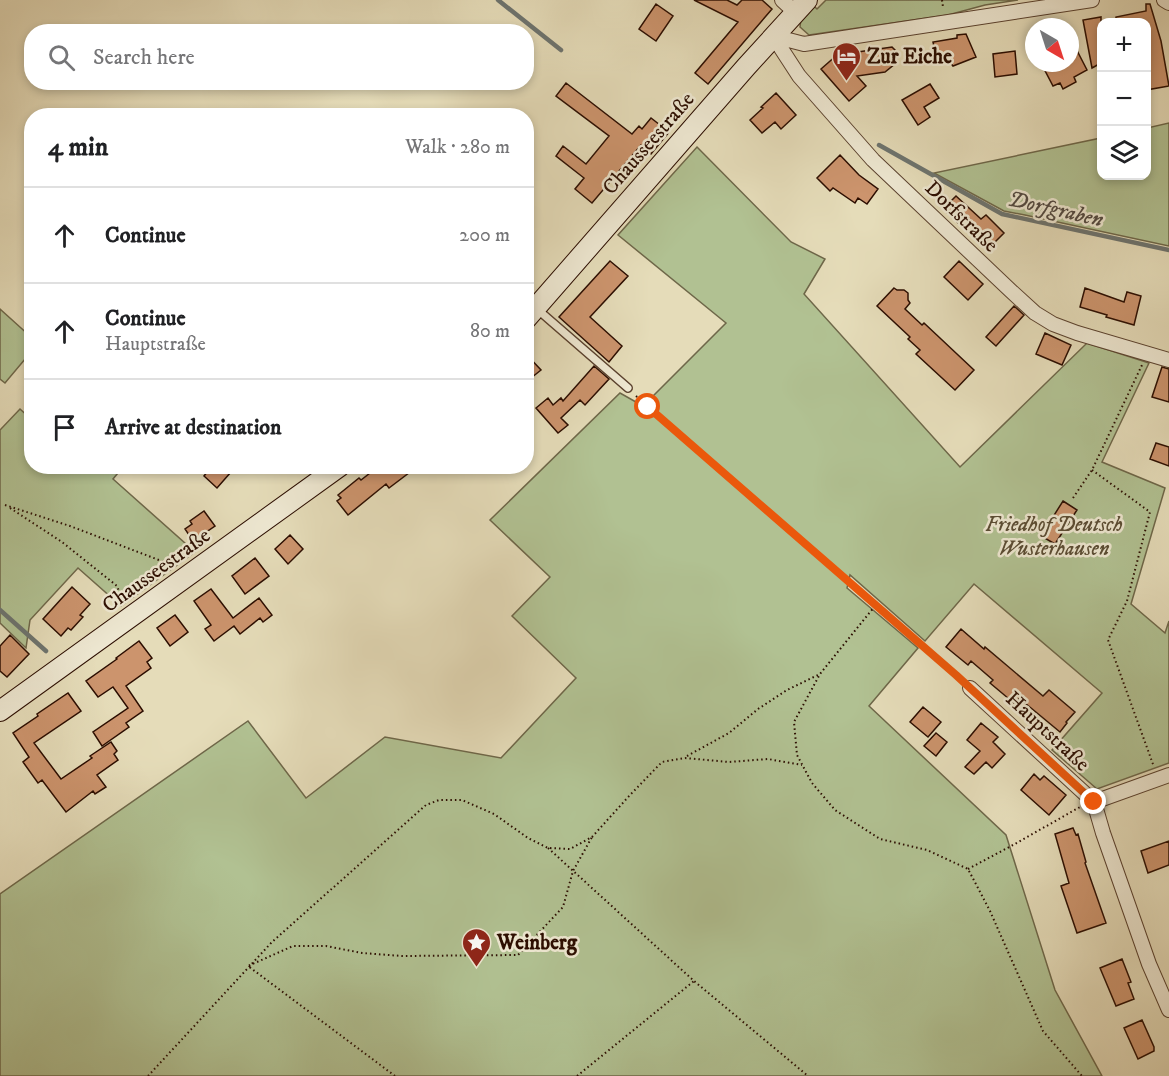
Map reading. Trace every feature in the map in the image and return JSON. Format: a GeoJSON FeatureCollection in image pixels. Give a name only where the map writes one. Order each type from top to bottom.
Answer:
{"type":"FeatureCollection","features":[{"type":"Feature","properties":{"kind":"main road","name":"Chausseestraße"},"geometry":{"type":"LineString","coordinates":[[534,312],[773,36],[794,4]]}},
{"type":"Feature","properties":{"kind":"main road","name":"Chausseestraße"},"geometry":{"type":"LineString","coordinates":[[0,711],[329,474]]}},
{"type":"Feature","properties":{"kind":"street"},"geometry":{"type":"LineString","coordinates":[[773,36],[804,44],[1092,0]]}},
{"type":"Feature","properties":{"kind":"street"},"geometry":{"type":"LineString","coordinates":[[1164,0],[1169,3]]}},
{"type":"Feature","properties":{"kind":"street","name":"Dorfstraße"},"geometry":{"type":"LineString","coordinates":[[773,36],[799,76],[873,160],[1035,313],[1069,330],[1169,360]]}},
{"type":"Feature","properties":{"kind":"street","name":"Hauptstraße"},"geometry":{"type":"LineString","coordinates":[[970,688],[1094,802],[1102,833],[1149,964],[1169,1010]]}},
{"type":"Feature","properties":{"kind":"street"},"geometry":{"type":"LineString","coordinates":[[1094,802],[1164,777]]}},
{"type":"Feature","properties":{"kind":"lane"},"geometry":{"type":"LineString","coordinates":[[534,316],[628,388]]}},
{"type":"Feature","properties":{"kind":"path"},"geometry":{"type":"LineString","coordinates":[[1073,498],[1092,470],[1148,354]]}},
{"type":"Feature","properties":{"kind":"path"},"geometry":{"type":"LineString","coordinates":[[628,388],[970,688]]}},
{"type":"Feature","properties":{"kind":"path"},"geometry":{"type":"LineString","coordinates":[[1092,470],[1149,512],[1127,601],[1108,640],[1164,777]]}},
{"type":"Feature","properties":{"kind":"path"},"geometry":{"type":"LineString","coordinates":[[0,502],[62,542],[117,586],[123,602]]}},
{"type":"Feature","properties":{"kind":"path"},"geometry":{"type":"LineString","coordinates":[[5,505],[70,526],[179,568]]}},
{"type":"Feature","properties":{"kind":"path"},"geometry":{"type":"LineString","coordinates":[[875,606],[820,674],[794,722],[797,755],[812,783],[835,810],[880,839],[927,850],[968,868],[990,911],[1043,1031],[1082,1076]]}},
{"type":"Feature","properties":{"kind":"path"},"geometry":{"type":"LineString","coordinates":[[685,758],[729,733],[758,708],[787,690],[820,674]]}},
{"type":"Feature","properties":{"kind":"path"},"geometry":{"type":"LineString","coordinates":[[248,966],[293,946],[326,946],[362,954],[402,956],[518,955],[563,907],[573,871],[592,837],[662,762],[685,758],[729,762],[768,759],[802,765]]}},
{"type":"Feature","properties":{"kind":"path"},"geometry":{"type":"LineString","coordinates":[[148,1076],[272,942],[426,805],[439,800],[462,800],[494,814],[528,838],[548,848],[694,981],[808,1076]]}},
{"type":"Feature","properties":{"kind":"path"},"geometry":{"type":"LineString","coordinates":[[968,868],[1080,807],[1094,802]]}},
{"type":"Feature","properties":{"kind":"path"},"geometry":{"type":"LineString","coordinates":[[548,848],[570,849],[592,837]]}},
{"type":"Feature","properties":{"kind":"path"},"geometry":{"type":"LineString","coordinates":[[248,966],[395,1076]]}},
{"type":"Feature","properties":{"kind":"path"},"geometry":{"type":"LineString","coordinates":[[577,1076],[694,981]]}},
{"type":"Feature","properties":{"kind":"green space"},"geometry":{"type":"Polygon","coordinates":[[[826,0],[1018,0],[985,5],[948,15],[809,35],[800,27],[801,19],[814,6],[817,9],[826,0]]]}},
{"type":"Feature","properties":{"kind":"green space"},"geometry":{"type":"Polygon","coordinates":[[[1169,123],[1169,246],[1004,211],[934,173],[1097,139],[1097,180],[1151,180],[1151,127],[1169,123]]]}},
{"type":"Feature","properties":{"kind":"green space","name":"Friedhof Deutsch Wusterhausen"},"geometry":{"type":"Polygon","coordinates":[[[697,147],[791,242],[825,259],[804,294],[960,467],[1087,343],[1149,363],[1102,462],[1165,488],[1131,604],[1165,633],[1169,621],[1169,763],[1097,789],[1052,750],[1102,693],[974,584],[925,641],[850,575],[847,588],[918,648],[869,706],[1006,835],[1055,990],[1102,1076],[0,1076],[0,894],[248,721],[306,798],[385,737],[501,758],[576,678],[512,616],[550,577],[490,520],[620,393],[643,406],[726,323],[618,235],[697,147]]]}},
{"type":"Feature","properties":{"kind":"green space"},"geometry":{"type":"Polygon","coordinates":[[[0,309],[24,331],[24,360],[5,383],[0,379],[0,309]]]}},
{"type":"Feature","properties":{"kind":"green space"},"geometry":{"type":"Polygon","coordinates":[[[20,409],[24,413],[24,474],[117,474],[113,479],[195,552],[121,606],[78,568],[30,620],[26,648],[0,623],[0,430],[20,409]]]}},
{"type":"Feature","properties":{"kind":"building"},"geometry":{"type":"Polygon","coordinates":[[[694,0],[727,0],[737,5],[742,0],[762,0],[772,9],[708,84],[695,73],[738,22],[694,0]]]}},
{"type":"Feature","properties":{"kind":"building"},"geometry":{"type":"Polygon","coordinates":[[[656,4],[673,16],[656,41],[639,29],[656,4]]]}},
{"type":"Feature","properties":{"kind":"building"},"geometry":{"type":"Polygon","coordinates":[[[1146,4],[1150,4],[1161,41],[1169,86],[1151,89],[1151,18],[1116,18],[1146,11],[1146,4]]]}},
{"type":"Feature","properties":{"kind":"building"},"geometry":{"type":"Polygon","coordinates":[[[1101,17],[1097,18],[1097,65],[1092,68],[1083,20],[1101,17]]]}},
{"type":"Feature","properties":{"kind":"building"},"geometry":{"type":"Polygon","coordinates":[[[966,34],[976,57],[953,66],[950,62],[938,63],[933,42],[966,34]]]}},
{"type":"Feature","properties":{"kind":"building"},"geometry":{"type":"Polygon","coordinates":[[[892,47],[897,52],[896,63],[885,72],[857,76],[866,86],[849,101],[821,69],[837,55],[892,47]]]}},
{"type":"Feature","properties":{"kind":"building"},"geometry":{"type":"Polygon","coordinates":[[[1015,51],[1017,74],[995,77],[993,54],[1015,51]]]}},
{"type":"Feature","properties":{"kind":"building"},"geometry":{"type":"Polygon","coordinates":[[[1079,54],[1087,70],[1074,77],[1076,82],[1063,89],[1060,83],[1053,86],[1046,72],[1079,72],[1079,54]]]}},
{"type":"Feature","properties":{"kind":"building"},"geometry":{"type":"Polygon","coordinates":[[[566,83],[632,134],[639,126],[642,129],[651,118],[669,132],[651,154],[641,145],[592,203],[575,189],[584,178],[556,156],[563,146],[586,164],[609,136],[556,96],[566,83]]]}},
{"type":"Feature","properties":{"kind":"building"},"geometry":{"type":"Polygon","coordinates":[[[930,84],[939,98],[924,107],[930,117],[918,125],[902,100],[930,84]]]}},
{"type":"Feature","properties":{"kind":"building"},"geometry":{"type":"Polygon","coordinates":[[[776,93],[796,115],[781,129],[775,122],[762,133],[750,120],[776,93]]]}},
{"type":"Feature","properties":{"kind":"building"},"geometry":{"type":"Polygon","coordinates":[[[840,155],[859,175],[878,189],[867,204],[858,198],[855,203],[833,188],[830,191],[817,178],[840,155]]]}},
{"type":"Feature","properties":{"kind":"building"},"geometry":{"type":"Polygon","coordinates":[[[956,196],[981,219],[986,215],[1004,233],[992,245],[964,219],[959,224],[943,209],[956,196]]]}},
{"type":"Feature","properties":{"kind":"building"},"geometry":{"type":"Polygon","coordinates":[[[610,261],[628,276],[590,317],[622,346],[609,362],[559,317],[610,261]]]}},
{"type":"Feature","properties":{"kind":"building"},"geometry":{"type":"Polygon","coordinates":[[[959,261],[983,284],[968,300],[944,277],[959,261]]]}},
{"type":"Feature","properties":{"kind":"building"},"geometry":{"type":"Polygon","coordinates":[[[894,288],[908,293],[910,303],[905,309],[922,325],[924,323],[974,370],[955,390],[916,354],[920,350],[908,339],[910,337],[877,306],[894,288]]]}},
{"type":"Feature","properties":{"kind":"building"},"geometry":{"type":"Polygon","coordinates":[[[1085,288],[1124,302],[1127,292],[1141,296],[1134,325],[1080,307],[1085,288]]]}},
{"type":"Feature","properties":{"kind":"building"},"geometry":{"type":"Polygon","coordinates":[[[1014,306],[1024,315],[996,346],[986,337],[1014,306]]]}},
{"type":"Feature","properties":{"kind":"building"},"geometry":{"type":"Polygon","coordinates":[[[1045,333],[1071,345],[1062,365],[1036,354],[1045,333]]]}},
{"type":"Feature","properties":{"kind":"building"},"geometry":{"type":"Polygon","coordinates":[[[534,363],[541,370],[534,376],[534,363]]]}},
{"type":"Feature","properties":{"kind":"building"},"geometry":{"type":"Polygon","coordinates":[[[594,366],[609,379],[585,405],[580,400],[561,418],[568,425],[558,433],[536,408],[548,398],[553,405],[561,398],[563,401],[594,366]]]}},
{"type":"Feature","properties":{"kind":"building"},"geometry":{"type":"Polygon","coordinates":[[[1162,367],[1169,369],[1169,402],[1152,397],[1162,367]]]}},
{"type":"Feature","properties":{"kind":"building"},"geometry":{"type":"Polygon","coordinates":[[[1156,443],[1169,447],[1169,466],[1150,459],[1156,443]]]}},
{"type":"Feature","properties":{"kind":"building"},"geometry":{"type":"Polygon","coordinates":[[[206,474],[229,474],[217,488],[204,476],[206,474]]]}},
{"type":"Feature","properties":{"kind":"building"},"geometry":{"type":"Polygon","coordinates":[[[369,474],[407,474],[389,488],[386,484],[348,515],[337,501],[341,498],[338,495],[359,478],[361,480],[369,474]]]}},
{"type":"Feature","properties":{"kind":"building"},"geometry":{"type":"Polygon","coordinates":[[[1063,501],[1077,510],[1055,544],[1041,536],[1063,501]]]}},
{"type":"Feature","properties":{"kind":"building"},"geometry":{"type":"Polygon","coordinates":[[[204,511],[215,526],[193,541],[185,529],[192,524],[190,521],[204,511]]]}},
{"type":"Feature","properties":{"kind":"building"},"geometry":{"type":"Polygon","coordinates":[[[290,535],[303,549],[288,564],[275,549],[290,535]]]}},
{"type":"Feature","properties":{"kind":"building"},"geometry":{"type":"Polygon","coordinates":[[[255,558],[269,576],[245,594],[232,576],[255,558]]]}},
{"type":"Feature","properties":{"kind":"building"},"geometry":{"type":"Polygon","coordinates":[[[72,587],[90,604],[80,615],[83,617],[71,630],[68,628],[61,636],[43,619],[72,587]]]}},
{"type":"Feature","properties":{"kind":"building"},"geometry":{"type":"Polygon","coordinates":[[[211,589],[233,618],[259,598],[272,615],[263,622],[260,618],[240,634],[234,626],[214,641],[205,629],[211,625],[194,601],[211,589]]]}},
{"type":"Feature","properties":{"kind":"building"},"geometry":{"type":"Polygon","coordinates":[[[175,615],[188,632],[170,646],[157,628],[175,615]]]}},
{"type":"Feature","properties":{"kind":"building"},"geometry":{"type":"Polygon","coordinates":[[[961,629],[1043,696],[1049,690],[1075,712],[1060,732],[1019,698],[1015,704],[990,683],[993,680],[971,661],[968,665],[946,647],[961,629]]]}},
{"type":"Feature","properties":{"kind":"building"},"geometry":{"type":"Polygon","coordinates":[[[10,635],[29,654],[7,677],[0,671],[0,646],[10,635]]]}},
{"type":"Feature","properties":{"kind":"building"},"geometry":{"type":"Polygon","coordinates":[[[139,641],[152,658],[147,662],[151,668],[126,686],[143,711],[126,723],[129,727],[102,746],[93,732],[128,708],[113,687],[98,697],[86,681],[139,641]]]}},
{"type":"Feature","properties":{"kind":"building"},"geometry":{"type":"Polygon","coordinates":[[[68,693],[81,711],[34,743],[61,779],[111,742],[117,751],[114,754],[118,760],[97,775],[106,787],[95,794],[93,791],[66,812],[42,780],[38,783],[23,762],[29,757],[13,733],[68,693]]]}},
{"type":"Feature","properties":{"kind":"building"},"geometry":{"type":"Polygon","coordinates":[[[923,707],[941,722],[928,737],[910,722],[923,707]]]}},
{"type":"Feature","properties":{"kind":"building"},"geometry":{"type":"Polygon","coordinates":[[[981,723],[998,737],[993,742],[1005,754],[992,768],[986,762],[974,774],[965,767],[980,751],[967,740],[981,723]]]}},
{"type":"Feature","properties":{"kind":"building"},"geometry":{"type":"Polygon","coordinates":[[[936,733],[947,742],[936,756],[924,746],[936,733]]]}},
{"type":"Feature","properties":{"kind":"building"},"geometry":{"type":"Polygon","coordinates":[[[1034,774],[1040,780],[1044,776],[1066,795],[1049,815],[1021,790],[1034,774]]]}},
{"type":"Feature","properties":{"kind":"building"},"geometry":{"type":"Polygon","coordinates":[[[1073,828],[1076,835],[1078,834],[1085,863],[1106,923],[1077,933],[1061,886],[1069,883],[1055,834],[1073,828]]]}},
{"type":"Feature","properties":{"kind":"building"},"geometry":{"type":"Polygon","coordinates":[[[1169,841],[1169,865],[1148,873],[1141,851],[1169,841]]]}},
{"type":"Feature","properties":{"kind":"building"},"geometry":{"type":"Polygon","coordinates":[[[1122,959],[1131,982],[1128,983],[1134,999],[1116,1006],[1100,968],[1122,959]]]}},
{"type":"Feature","properties":{"kind":"building"},"geometry":{"type":"Polygon","coordinates":[[[1142,1020],[1154,1051],[1138,1059],[1124,1028],[1142,1020]]]}},
{"type":"Feature","properties":{"kind":"waterway","name":"Dorfgraben"},"geometry":{"type":"LineString","coordinates":[[498,0],[528,24]]}},
{"type":"Feature","properties":{"kind":"waterway","name":"Dorfgraben"},"geometry":{"type":"LineString","coordinates":[[534,29],[561,50]]}},
{"type":"Feature","properties":{"kind":"waterway","name":"Dorfgraben"},"geometry":{"type":"LineString","coordinates":[[879,145],[1002,214],[1169,250]]}},
{"type":"Feature","properties":{"kind":"waterway"},"geometry":{"type":"LineString","coordinates":[[0,610],[46,651]]}},
{"type":"Feature","properties":{"kind":"place","name":"Zur Eiche"},"geometry":{"type":"Point","coordinates":[846,82]}},
{"type":"Feature","properties":{"kind":"place","name":"Weinberg"},"geometry":{"type":"Point","coordinates":[476,968]}},
{"type":"Feature","properties":{"kind":"route"},"geometry":{"type":"LineString","coordinates":[[648,407],[956,675],[1094,802]]}}]}
